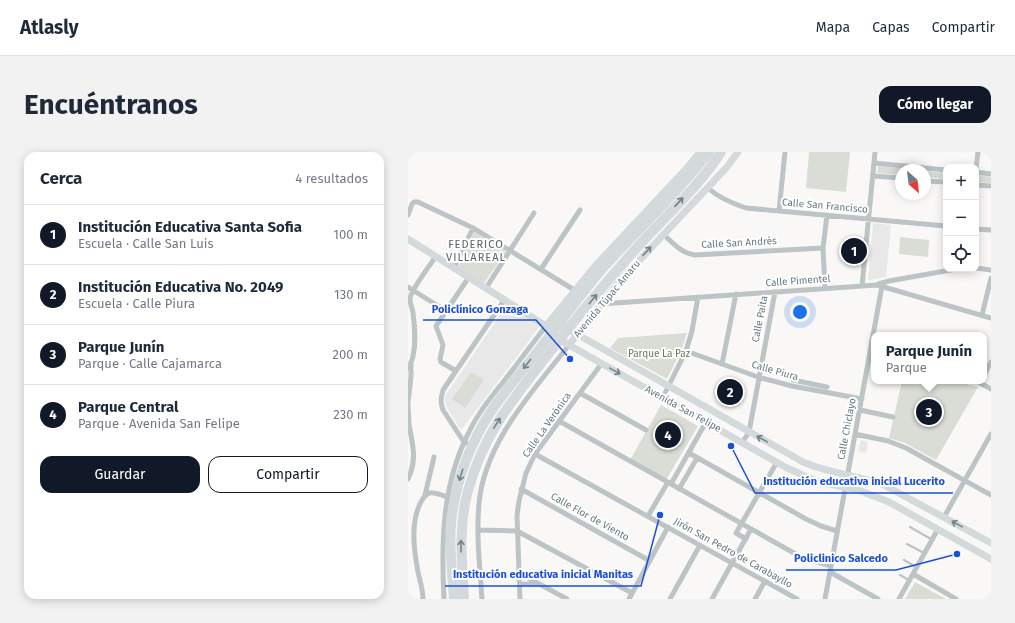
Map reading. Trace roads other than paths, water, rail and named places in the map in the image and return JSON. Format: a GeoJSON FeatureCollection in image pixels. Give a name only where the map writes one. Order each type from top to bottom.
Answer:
{"type":"FeatureCollection","features":[{"type":"Feature","properties":{"kind":"highway","name":"Avenida Túpac Amaru"},"geometry":{"type":"LineString","coordinates":[[568,329],[603,269],[632,232],[709,152]]}},
{"type":"Feature","properties":{"kind":"highway","name":"Avenida Túpac Amaru"},"geometry":{"type":"LineString","coordinates":[[454,599],[450,545],[447,530],[468,444],[490,412],[557,336],[568,329],[658,234],[722,152]]}},
{"type":"Feature","properties":{"kind":"highway","name":"Avenida Túpac Amaru"},"geometry":{"type":"LineString","coordinates":[[464,599],[462,524],[468,491],[476,465],[495,424],[557,336]]}},
{"type":"Feature","properties":{"kind":"main road","name":"Avenida Túpac Amaru"},"geometry":{"type":"LineString","coordinates":[[667,194],[700,152]]}},
{"type":"Feature","properties":{"kind":"main road","name":"Avenida Túpac Amaru"},"geometry":{"type":"LineString","coordinates":[[658,234],[708,188],[738,152]]}},
{"type":"Feature","properties":{"kind":"main road","name":"Avenida Túpac Amaru"},"geometry":{"type":"LineString","coordinates":[[557,336],[576,291],[596,265],[632,232]]}},
{"type":"Feature","properties":{"kind":"main road","name":"Avenida San Felipe"},"geometry":{"type":"LineString","coordinates":[[408,238],[505,299],[557,336],[662,398],[798,474],[816,481],[871,494],[889,502],[991,559]]}},
{"type":"Feature","properties":{"kind":"main road","name":"Avenida Túpac Amaru"},"geometry":{"type":"LineString","coordinates":[[557,336],[601,304],[615,279]]}},
{"type":"Feature","properties":{"kind":"main road","name":"Avenida San Felipe"},"geometry":{"type":"LineString","coordinates":[[568,329],[803,462],[829,472],[866,479],[884,485],[991,543]]}},
{"type":"Feature","properties":{"kind":"street"},"geometry":{"type":"LineString","coordinates":[[779,211],[785,152]]}},
{"type":"Feature","properties":{"kind":"street"},"geometry":{"type":"LineString","coordinates":[[862,286],[875,152]]}},
{"type":"Feature","properties":{"kind":"street"},"geometry":{"type":"LineString","coordinates":[[977,164],[978,152]]}},
{"type":"Feature","properties":{"kind":"street"},"geometry":{"type":"LineString","coordinates":[[874,163],[943,170]]}},
{"type":"Feature","properties":{"kind":"street"},"geometry":{"type":"LineString","coordinates":[[979,172],[991,174]]}},
{"type":"Feature","properties":{"kind":"street"},"geometry":{"type":"LineString","coordinates":[[873,176],[895,178]]}},
{"type":"Feature","properties":{"kind":"street"},"geometry":{"type":"LineString","coordinates":[[931,181],[943,182]]}},
{"type":"Feature","properties":{"kind":"street"},"geometry":{"type":"LineString","coordinates":[[979,185],[991,186]]}},
{"type":"Feature","properties":{"kind":"street","name":"Calle San Francisco"},"geometry":{"type":"LineString","coordinates":[[708,188],[716,195],[746,208],[943,226]]}},
{"type":"Feature","properties":{"kind":"street"},"geometry":{"type":"LineString","coordinates":[[408,215],[412,204],[414,202],[418,202],[472,228],[576,291]]}},
{"type":"Feature","properties":{"kind":"street"},"geometry":{"type":"LineString","coordinates":[[541,269],[580,210]]}},
{"type":"Feature","properties":{"kind":"street"},"geometry":{"type":"LineString","coordinates":[[486,288],[534,213]]}},
{"type":"Feature","properties":{"kind":"street"},"geometry":{"type":"LineString","coordinates":[[824,288],[823,248],[827,215]]}},
{"type":"Feature","properties":{"kind":"street"},"geometry":{"type":"LineString","coordinates":[[454,268],[472,228]]}},
{"type":"Feature","properties":{"kind":"street"},"geometry":{"type":"LineString","coordinates":[[979,229],[991,230]]}},
{"type":"Feature","properties":{"kind":"street","name":"Calle San Andrés"},"geometry":{"type":"LineString","coordinates":[[658,234],[688,254],[695,255],[823,248]]}},
{"type":"Feature","properties":{"kind":"street"},"geometry":{"type":"LineString","coordinates":[[408,479],[414,454],[414,444],[409,423],[408,404],[411,376],[409,366],[413,354],[414,327],[410,299],[414,290],[436,256]]}},
{"type":"Feature","properties":{"kind":"street"},"geometry":{"type":"LineString","coordinates":[[979,268],[991,270]]}},
{"type":"Feature","properties":{"kind":"street"},"geometry":{"type":"LineString","coordinates":[[880,286],[889,281],[943,271]]}},
{"type":"Feature","properties":{"kind":"street"},"geometry":{"type":"LineString","coordinates":[[456,371],[441,362],[440,358],[443,345],[436,326],[469,277]]}},
{"type":"Feature","properties":{"kind":"street"},"geometry":{"type":"LineString","coordinates":[[982,315],[991,278]]}},
{"type":"Feature","properties":{"kind":"street","name":"Calle Pimentel"},"geometry":{"type":"LineString","coordinates":[[601,304],[824,288],[880,286],[991,318]]}},
{"type":"Feature","properties":{"kind":"street","name":"Calle Chiclayo"},"geometry":{"type":"LineString","coordinates":[[875,332],[880,286]]}},
{"type":"Feature","properties":{"kind":"street"},"geometry":{"type":"LineString","coordinates":[[408,287],[446,311]]}},
{"type":"Feature","properties":{"kind":"street","name":"Calle Paita"},"geometry":{"type":"LineString","coordinates":[[742,443],[749,432],[775,292]]}},
{"type":"Feature","properties":{"kind":"street"},"geometry":{"type":"LineString","coordinates":[[722,364],[736,294]]}},
{"type":"Feature","properties":{"kind":"street"},"geometry":{"type":"LineString","coordinates":[[662,398],[686,351],[692,331],[698,297]]}},
{"type":"Feature","properties":{"kind":"street"},"geometry":{"type":"LineString","coordinates":[[468,444],[441,404],[441,397],[443,390],[505,299]]}},
{"type":"Feature","properties":{"kind":"street","name":"Avenida Túpac Amaru"},"geometry":{"type":"LineString","coordinates":[[482,599],[478,530],[481,489],[491,457],[500,438],[516,414],[557,336]]}},
{"type":"Feature","properties":{"kind":"street","name":"Calle Piura"},"geometry":{"type":"LineString","coordinates":[[686,351],[758,377],[792,386],[826,389],[862,399]]}},
{"type":"Feature","properties":{"kind":"street","name":"Calle La Verónica"},"geometry":{"type":"LineString","coordinates":[[520,599],[517,516],[521,489],[526,473],[535,454],[602,363]]}},
{"type":"Feature","properties":{"kind":"street","name":"Calle Chiclayo"},"geometry":{"type":"LineString","coordinates":[[825,599],[855,434],[871,364]]}},
{"type":"Feature","properties":{"kind":"street"},"geometry":{"type":"LineString","coordinates":[[794,380],[826,389]]}},
{"type":"Feature","properties":{"kind":"street"},"geometry":{"type":"LineString","coordinates":[[580,393],[646,430]]}},
{"type":"Feature","properties":{"kind":"street"},"geometry":{"type":"LineString","coordinates":[[860,410],[893,417]]}},
{"type":"Feature","properties":{"kind":"street"},"geometry":{"type":"LineString","coordinates":[[560,421],[801,557],[831,566]]}},
{"type":"Feature","properties":{"kind":"street"},"geometry":{"type":"LineString","coordinates":[[648,516],[689,453],[706,422]]}},
{"type":"Feature","properties":{"kind":"street"},"geometry":{"type":"LineString","coordinates":[[855,434],[888,441],[906,448],[991,495]]}},
{"type":"Feature","properties":{"kind":"street"},"geometry":{"type":"LineString","coordinates":[[944,517],[991,434]]}},
{"type":"Feature","properties":{"kind":"street","name":"Avenida Túpac Amaru"},"geometry":{"type":"LineString","coordinates":[[444,599],[443,543],[447,530],[447,497],[452,475],[468,444]]}},
{"type":"Feature","properties":{"kind":"street"},"geometry":{"type":"LineString","coordinates":[[689,453],[821,526],[837,531]]}},
{"type":"Feature","properties":{"kind":"street","name":"Jirón San Pedro de Carabayllo"},"geometry":{"type":"LineString","coordinates":[[535,454],[796,599]]}},
{"type":"Feature","properties":{"kind":"street"},"geometry":{"type":"LineString","coordinates":[[423,599],[423,591],[416,556],[414,527],[418,508],[425,495],[434,457]]}},
{"type":"Feature","properties":{"kind":"street"},"geometry":{"type":"LineString","coordinates":[[680,488],[697,458]]}},
{"type":"Feature","properties":{"kind":"street"},"geometry":{"type":"LineString","coordinates":[[746,538],[736,533],[777,462]]}},
{"type":"Feature","properties":{"kind":"street","name":"Calle Flor de Viento"},"geometry":{"type":"LineString","coordinates":[[521,489],[650,561]]}},
{"type":"Feature","properties":{"kind":"street"},"geometry":{"type":"LineString","coordinates":[[425,495],[432,493],[447,497]]}},
{"type":"Feature","properties":{"kind":"street"},"geometry":{"type":"LineString","coordinates":[[629,599],[668,527]]}},
{"type":"Feature","properties":{"kind":"street"},"geometry":{"type":"LineString","coordinates":[[712,599],[752,529]]}},
{"type":"Feature","properties":{"kind":"street"},"geometry":{"type":"LineString","coordinates":[[899,599],[900,591],[910,580],[938,529]]}},
{"type":"Feature","properties":{"kind":"street"},"geometry":{"type":"LineString","coordinates":[[478,530],[517,531],[632,593]]}},
{"type":"Feature","properties":{"kind":"street"},"geometry":{"type":"LineString","coordinates":[[670,599],[700,545]]}},
{"type":"Feature","properties":{"kind":"street"},"geometry":{"type":"LineString","coordinates":[[830,572],[878,599]]}},
{"type":"Feature","properties":{"kind":"street"},"geometry":{"type":"LineString","coordinates":[[519,574],[567,599]]}},
{"type":"Feature","properties":{"kind":"street"},"geometry":{"type":"LineString","coordinates":[[913,574],[956,599]]}},
{"type":"Feature","properties":{"kind":"street"},"geometry":{"type":"LineString","coordinates":[[755,599],[765,582]]}},
{"type":"Feature","properties":{"kind":"street"},"geometry":{"type":"LineString","coordinates":[[520,584],[539,584]]}},
{"type":"Feature","properties":{"kind":"lane"},"geometry":{"type":"LineString","coordinates":[[910,527],[932,539]]}},
{"type":"Feature","properties":{"kind":"lane"},"geometry":{"type":"LineString","coordinates":[[907,544],[924,553]]}},
{"type":"Feature","properties":{"kind":"lane"},"geometry":{"type":"LineString","coordinates":[[904,560],[917,567]]}},
{"type":"Feature","properties":{"kind":"lane"},"geometry":{"type":"LineString","coordinates":[[900,575],[910,580]]}},
{"type":"Feature","properties":{"kind":"place","name":"Institución Educativa Santa Sofia"},"geometry":{"type":"Point","coordinates":[854,251]}},
{"type":"Feature","properties":{"kind":"place","name":"Policlínico Gonzaga"},"geometry":{"type":"Point","coordinates":[570,359]}},
{"type":"Feature","properties":{"kind":"place","name":"Institución Educativa No. 2049"},"geometry":{"type":"Point","coordinates":[730,392]}},
{"type":"Feature","properties":{"kind":"place","name":"Parque Junín"},"geometry":{"type":"Point","coordinates":[929,412]}},
{"type":"Feature","properties":{"kind":"place","name":"Parque Central"},"geometry":{"type":"Point","coordinates":[668,435]}},
{"type":"Feature","properties":{"kind":"place","name":"Institución educativa inicial Lucerito"},"geometry":{"type":"Point","coordinates":[731,446]}},
{"type":"Feature","properties":{"kind":"place","name":"Institución educativa inicial Manitas"},"geometry":{"type":"Point","coordinates":[660,515]}},
{"type":"Feature","properties":{"kind":"place","name":"Policlinico Salcedo"},"geometry":{"type":"Point","coordinates":[957,554]}},
{"type":"Feature","properties":{"kind":"district","name":"FEDERICO VILLAREAL"},"geometry":{"type":"Point","coordinates":[476,250]}},
{"type":"Feature","properties":{"kind":"park label","name":"Parque La Paz"},"geometry":{"type":"Point","coordinates":[659,354]}}]}
